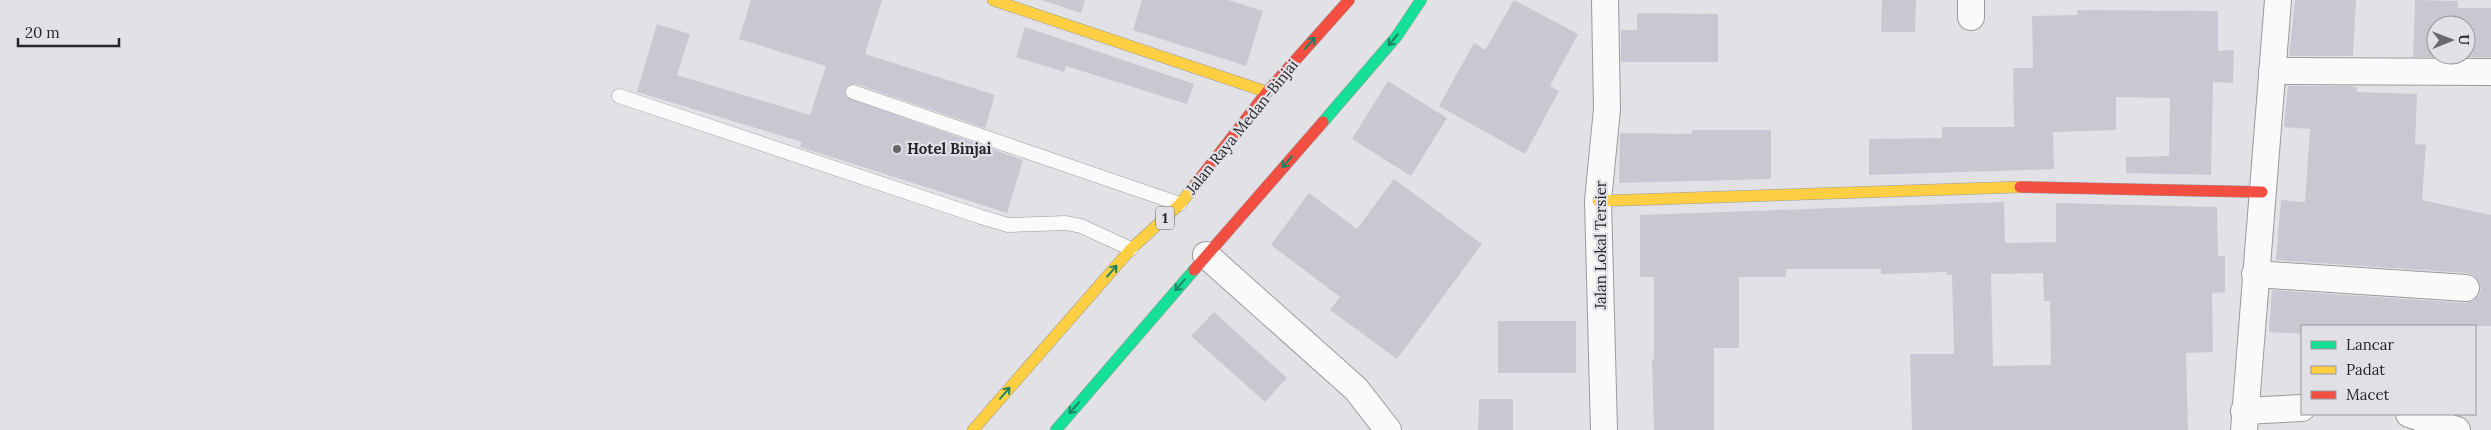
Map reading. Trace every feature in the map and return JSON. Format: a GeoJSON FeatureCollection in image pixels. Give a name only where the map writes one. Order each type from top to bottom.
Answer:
{"type":"FeatureCollection","features":[{"type":"Feature","properties":{"kind":"main road"},"geometry":{"type":"LineString","coordinates":[[993,0],[1267,92]]}},
{"type":"Feature","properties":{"kind":"main road","name":"Jalan Raya Medan-Binjai"},"geometry":{"type":"LineString","coordinates":[[973,430],[1131,249],[1180,204],[1267,92],[1348,0]]}},
{"type":"Feature","properties":{"kind":"main road"},"geometry":{"type":"LineString","coordinates":[[1056,430],[1397,36],[1422,0]]}},
{"type":"Feature","properties":{"kind":"main road"},"geometry":{"type":"LineString","coordinates":[[1598,201],[1995,186],[2262,192]]}},
{"type":"Feature","properties":{"kind":"street","name":"Jalan Lokal Tersier"},"geometry":{"type":"LineString","coordinates":[[1604,430],[1598,201],[1607,109],[1606,0]]}},
{"type":"Feature","properties":{"kind":"street"},"geometry":{"type":"LineString","coordinates":[[2278,0],[2244,421],[2301,408]]}},
{"type":"Feature","properties":{"kind":"street"},"geometry":{"type":"LineString","coordinates":[[2272,71],[2491,72]]}},
{"type":"Feature","properties":{"kind":"street"},"geometry":{"type":"LineString","coordinates":[[1206,255],[1356,390],[1388,430]]}},
{"type":"Feature","properties":{"kind":"street"},"geometry":{"type":"LineString","coordinates":[[2255,274],[2466,288]]}},
{"type":"Feature","properties":{"kind":"street"},"geometry":{"type":"LineString","coordinates":[[2412,415],[2457,430]]}},
{"type":"Feature","properties":{"kind":"lane"},"geometry":{"type":"LineString","coordinates":[[853,92],[1180,204]]}},
{"type":"Feature","properties":{"kind":"lane"},"geometry":{"type":"LineString","coordinates":[[619,96],[981,218],[1008,225],[1066,223],[1081,226],[1131,249]]}},
{"type":"Feature","properties":{"kind":"building"},"geometry":{"type":"Polygon","coordinates":[[[751,0],[882,0],[865,54],[995,95],[985,128],[856,84],[847,86],[845,90],[846,97],[1023,160],[1007,213],[800,147],[802,142],[637,92],[657,24],[690,34],[677,75],[810,115],[826,66],[739,39],[751,0]]]}},
{"type":"Feature","properties":{"kind":"building"},"geometry":{"type":"Polygon","coordinates":[[[1042,0],[1085,0],[1081,13],[1042,0]]]}},
{"type":"Feature","properties":{"kind":"building"},"geometry":{"type":"Polygon","coordinates":[[[1142,0],[1228,0],[1263,11],[1246,66],[1133,30],[1142,0]]]}},
{"type":"Feature","properties":{"kind":"building"},"geometry":{"type":"Polygon","coordinates":[[[1514,0],[1578,34],[1550,86],[1559,91],[1525,154],[1439,106],[1474,43],[1485,50],[1514,0]]]}},
{"type":"Feature","properties":{"kind":"building"},"geometry":{"type":"Polygon","coordinates":[[[1882,0],[1916,0],[1915,32],[1881,32],[1882,0]]]}},
{"type":"Feature","properties":{"kind":"building"},"geometry":{"type":"Polygon","coordinates":[[[2295,0],[2356,0],[2353,56],[2289,56],[2295,0]]]}},
{"type":"Feature","properties":{"kind":"building"},"geometry":{"type":"Polygon","coordinates":[[[2415,0],[2458,1],[2458,8],[2491,8],[2491,57],[2476,57],[2476,15],[2426,15],[2426,57],[2413,57],[2415,0]]]}},
{"type":"Feature","properties":{"kind":"building"},"geometry":{"type":"Polygon","coordinates":[[[2077,10],[2218,11],[2218,51],[2234,50],[2233,83],[2213,82],[2211,175],[2126,173],[2126,157],[2169,156],[2170,98],[2116,97],[2116,130],[2053,132],[2054,169],[1869,175],[1869,139],[1942,138],[1942,127],[2014,127],[2013,68],[2033,68],[2032,16],[2077,15],[2077,10]]]}},
{"type":"Feature","properties":{"kind":"building"},"geometry":{"type":"Polygon","coordinates":[[[1637,13],[1718,14],[1718,62],[1621,62],[1621,30],[1637,30],[1637,13]]]}},
{"type":"Feature","properties":{"kind":"building"},"geometry":{"type":"Polygon","coordinates":[[[1025,27],[1194,84],[1187,104],[1066,66],[1064,72],[1016,57],[1025,27]]]}},
{"type":"Feature","properties":{"kind":"building"},"geometry":{"type":"Polygon","coordinates":[[[1388,81],[1447,118],[1411,176],[1352,139],[1388,81]]]}},
{"type":"Feature","properties":{"kind":"building"},"geometry":{"type":"Polygon","coordinates":[[[2288,86],[2351,86],[2357,88],[2357,92],[2417,94],[2415,144],[2426,145],[2422,200],[2491,215],[2491,326],[2301,325],[2301,334],[2269,332],[2272,290],[2465,303],[2473,301],[2479,296],[2481,289],[2479,281],[2474,275],[2467,273],[2276,260],[2281,200],[2305,202],[2310,129],[2284,127],[2288,86]]]}},
{"type":"Feature","properties":{"kind":"building"},"geometry":{"type":"Polygon","coordinates":[[[1692,130],[1771,130],[1771,179],[1619,183],[1620,133],[1692,134],[1692,130]]]}},
{"type":"Feature","properties":{"kind":"building"},"geometry":{"type":"Polygon","coordinates":[[[1394,179],[1482,244],[1397,359],[1330,310],[1340,297],[1271,245],[1309,193],[1357,229],[1394,179]]]}},
{"type":"Feature","properties":{"kind":"building"},"geometry":{"type":"Polygon","coordinates":[[[2004,202],[2005,243],[2056,242],[2056,203],[2217,207],[2218,256],[2225,256],[2225,292],[2212,293],[2213,352],[2186,353],[2188,430],[1912,430],[1910,354],[1954,354],[1952,275],[1947,275],[1947,272],[1881,274],[1881,269],[1786,269],[1786,277],[1739,277],[1739,348],[1714,348],[1714,430],[1654,430],[1652,359],[1654,359],[1654,277],[1640,277],[1640,215],[2004,202]],[[2043,273],[1991,274],[1993,366],[2051,365],[2050,301],[2044,301],[2043,273]]]}},
{"type":"Feature","properties":{"kind":"building"},"geometry":{"type":"Polygon","coordinates":[[[1214,312],[1287,378],[1265,402],[1191,336],[1214,312]]]}},
{"type":"Feature","properties":{"kind":"building"},"geometry":{"type":"Polygon","coordinates":[[[1498,321],[1576,321],[1576,373],[1498,373],[1498,321]]]}},
{"type":"Feature","properties":{"kind":"building"},"geometry":{"type":"Polygon","coordinates":[[[1479,399],[1513,399],[1513,430],[1478,430],[1479,399]]]}},
{"type":"Feature","properties":{"kind":"traffic: fast"},"geometry":{"type":"LineString","coordinates":[[1323,122],[1397,36],[1421,0]]}},
{"type":"Feature","properties":{"kind":"traffic: fast"},"geometry":{"type":"LineString","coordinates":[[1056,430],[1194,270]]}},
{"type":"Feature","properties":{"kind":"traffic: slow"},"geometry":{"type":"LineString","coordinates":[[993,0],[1267,92]]}},
{"type":"Feature","properties":{"kind":"traffic: slow"},"geometry":{"type":"LineString","coordinates":[[973,430],[1131,249],[1180,204],[1194,186]]}},
{"type":"Feature","properties":{"kind":"traffic: slow"},"geometry":{"type":"LineString","coordinates":[[1598,201],[2020,187]]}},
{"type":"Feature","properties":{"kind":"traffic: jam"},"geometry":{"type":"LineString","coordinates":[[1194,186],[1267,92],[1349,0]]}},
{"type":"Feature","properties":{"kind":"traffic: jam"},"geometry":{"type":"LineString","coordinates":[[1194,270],[1323,122]]}},
{"type":"Feature","properties":{"kind":"traffic: jam"},"geometry":{"type":"LineString","coordinates":[[2020,187],[2262,192]]}},
{"type":"Feature","properties":{"kind":"place","name":"Hotel Binjai"},"geometry":{"type":"Point","coordinates":[897,149]}}]}
